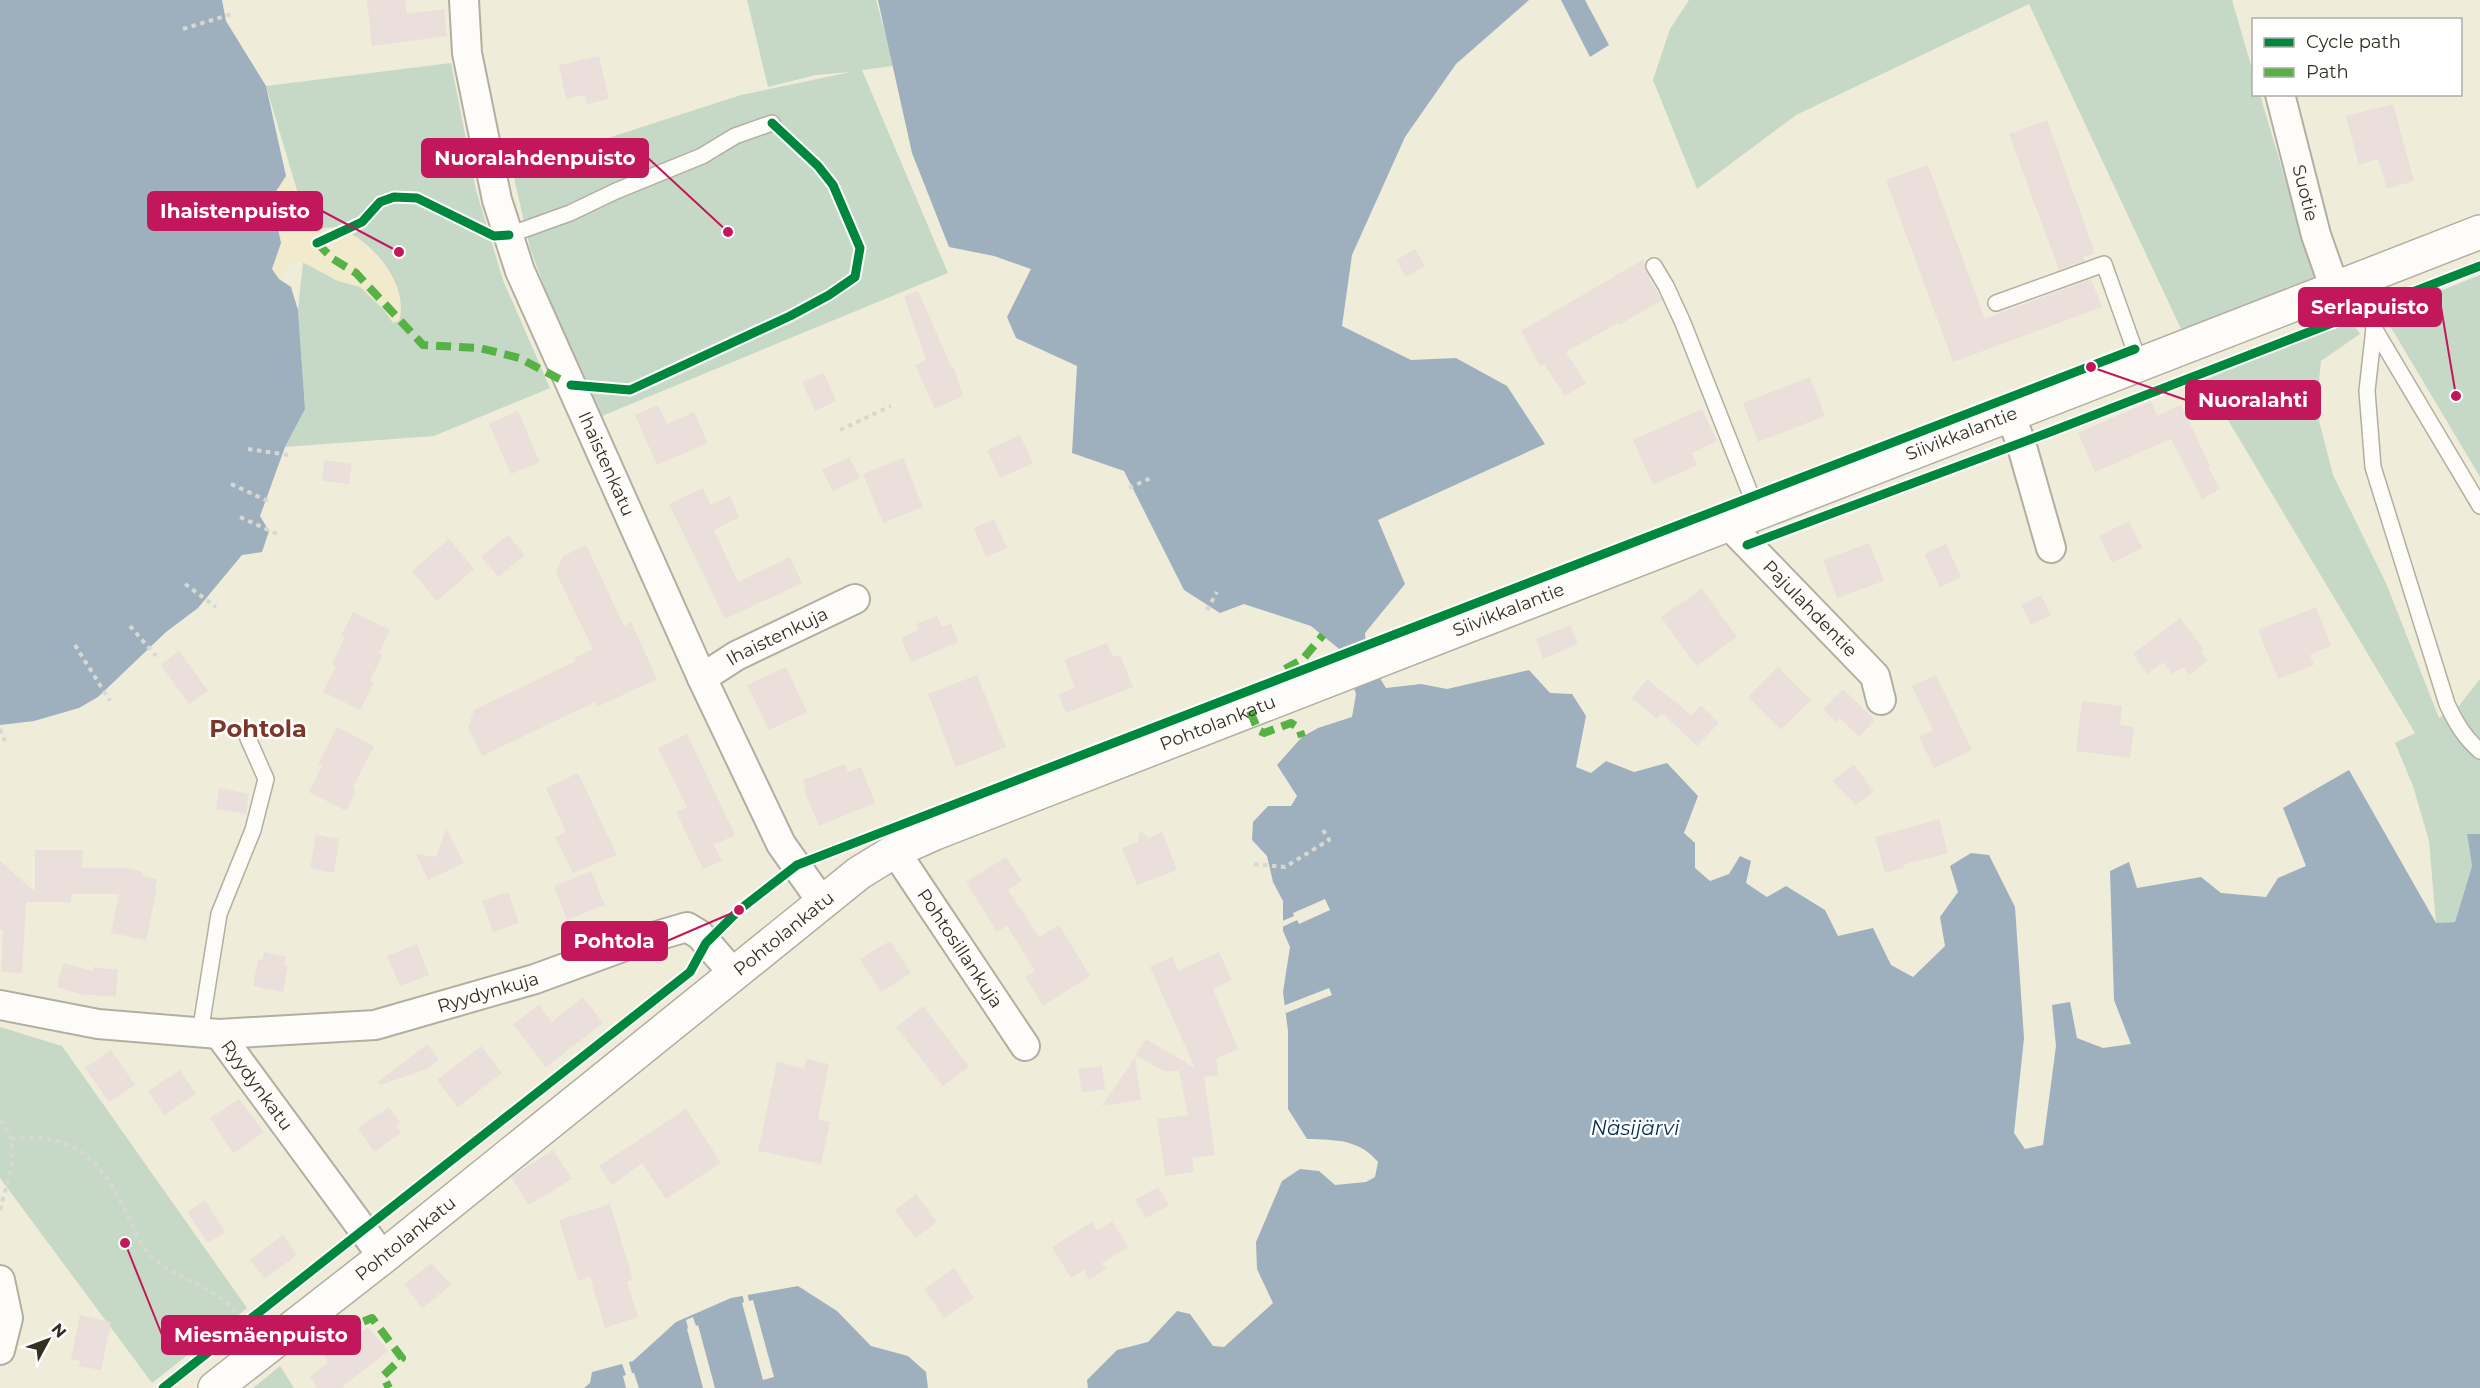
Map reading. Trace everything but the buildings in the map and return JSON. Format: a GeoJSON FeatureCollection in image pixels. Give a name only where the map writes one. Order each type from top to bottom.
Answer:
{"type":"FeatureCollection","features":[{"type":"Feature","properties":{"kind":"main road","name":"Siivikkalantie"},"geometry":{"type":"LineString","coordinates":[[1443,636],[2480,232]]}},
{"type":"Feature","properties":{"kind":"main road","name":"Pohtolankatu"},"geometry":{"type":"LineString","coordinates":[[215,1388],[383,1257],[859,873],[895,851],[935,833],[1443,636]]}},
{"type":"Feature","properties":{"kind":"street","name":"Ihaistenkatu"},"geometry":{"type":"LineString","coordinates":[[464,0],[467,53],[497,200],[520,271],[702,678],[782,844],[822,902]]}},
{"type":"Feature","properties":{"kind":"street","name":"Suotie"},"geometry":{"type":"LineString","coordinates":[[2281,96],[2316,235],[2346,284]]}},
{"type":"Feature","properties":{"kind":"street"},"geometry":{"type":"LineString","coordinates":[[2010,415],[2021,443],[2051,548]]}},
{"type":"Feature","properties":{"kind":"street","name":"Pajulahdentie"},"geometry":{"type":"LineString","coordinates":[[1743,519],[1875,676],[1881,700]]}},
{"type":"Feature","properties":{"kind":"street","name":"Ihaistenkuja"},"geometry":{"type":"LineString","coordinates":[[702,678],[736,656],[855,599]]}},
{"type":"Feature","properties":{"kind":"street","name":"Pohtosillankuja"},"geometry":{"type":"LineString","coordinates":[[895,851],[1025,1046]]}},
{"type":"Feature","properties":{"kind":"street","name":"Ryydynkuja"},"geometry":{"type":"LineString","coordinates":[[209,1034],[375,1025],[535,979],[636,942],[687,927],[700,935],[734,974]]}},
{"type":"Feature","properties":{"kind":"street","name":"Ryydynkatu"},"geometry":{"type":"LineString","coordinates":[[0,1005],[98,1024],[209,1034],[383,1257]]}},
{"type":"Feature","properties":{"kind":"street"},"geometry":{"type":"LineString","coordinates":[[0,1280],[8,1318],[0,1350]]}},
{"type":"Feature","properties":{"kind":"lane"},"geometry":{"type":"LineString","coordinates":[[508,235],[570,213],[616,191],[702,156],[735,136],[772,123]]}},
{"type":"Feature","properties":{"kind":"lane"},"geometry":{"type":"LineString","coordinates":[[1996,303],[2104,264],[2140,365]]}},
{"type":"Feature","properties":{"kind":"lane"},"geometry":{"type":"LineString","coordinates":[[1654,266],[1683,322],[1743,519]]}},
{"type":"Feature","properties":{"kind":"lane"},"geometry":{"type":"LineString","coordinates":[[2346,284],[2480,506]]}},
{"type":"Feature","properties":{"kind":"lane"},"geometry":{"type":"LineString","coordinates":[[2374,328],[2367,391],[2373,467],[2448,704],[2462,732],[2480,751]]}},
{"type":"Feature","properties":{"kind":"lane"},"geometry":{"type":"LineString","coordinates":[[209,1034],[219,914],[253,830],[266,779],[247,736]]}},
{"type":"Feature","properties":{"kind":"path"},"geometry":{"type":"LineString","coordinates":[[183,29],[235,13]]}},
{"type":"Feature","properties":{"kind":"path"},"geometry":{"type":"LineString","coordinates":[[840,430],[891,406]]}},
{"type":"Feature","properties":{"kind":"path"},"geometry":{"type":"LineString","coordinates":[[248,449],[289,455]]}},
{"type":"Feature","properties":{"kind":"path"},"geometry":{"type":"LineString","coordinates":[[1129,488],[1153,477]]}},
{"type":"Feature","properties":{"kind":"path"},"geometry":{"type":"LineString","coordinates":[[231,484],[270,502]]}},
{"type":"Feature","properties":{"kind":"path"},"geometry":{"type":"LineString","coordinates":[[240,517],[277,534]]}},
{"type":"Feature","properties":{"kind":"path"},"geometry":{"type":"LineString","coordinates":[[185,584],[216,607]]}},
{"type":"Feature","properties":{"kind":"path"},"geometry":{"type":"LineString","coordinates":[[1207,610],[1217,592]]}},
{"type":"Feature","properties":{"kind":"path"},"geometry":{"type":"LineString","coordinates":[[130,626],[156,656]]}},
{"type":"Feature","properties":{"kind":"path"},"geometry":{"type":"LineString","coordinates":[[75,645],[110,701]]}},
{"type":"Feature","properties":{"kind":"path"},"geometry":{"type":"LineString","coordinates":[[0,729],[4,741]]}},
{"type":"Feature","properties":{"kind":"path"},"geometry":{"type":"LineString","coordinates":[[1254,864],[1286,867],[1329,840],[1323,830]]}},
{"type":"Feature","properties":{"kind":"path"},"geometry":{"type":"LineString","coordinates":[[0,1120],[11,1139],[14,1155],[10,1180],[0,1211]]}},
{"type":"Feature","properties":{"kind":"path"},"geometry":{"type":"LineString","coordinates":[[11,1139],[36,1136],[66,1143],[92,1159],[120,1200],[150,1255],[169,1270],[228,1303],[245,1323]]}},
{"type":"Feature","properties":{"kind":"path"},"geometry":{"type":"LineString","coordinates":[[236,1330],[254,1316]]}},
{"type":"Feature","properties":{"kind":"green space"},"geometry":{"type":"Polygon","coordinates":[[[747,0],[876,0],[887,40],[878,0],[1098,0],[893,66],[862,70],[948,273],[602,416],[558,323],[530,248],[512,169],[741,95],[851,72],[816,75],[768,87],[747,0]]]}},
{"type":"Feature","properties":{"kind":"green space"},"geometry":{"type":"Polygon","coordinates":[[[1689,0],[2232,0],[2252,69],[2252,96],[2260,96],[2316,283],[2182,331],[2029,4],[1796,115],[1697,189],[1653,80],[1670,29],[1689,0]]]}},
{"type":"Feature","properties":{"kind":"green space"},"geometry":{"type":"Polygon","coordinates":[[[451,63],[476,190],[503,280],[550,388],[434,436],[285,447],[305,409],[298,310],[307,224],[266,86],[451,63]]]}},
{"type":"Feature","properties":{"kind":"green space"},"geometry":{"type":"Polygon","coordinates":[[[2480,275],[2480,477],[2383,314],[2480,275]]]}},
{"type":"Feature","properties":{"kind":"green space"},"geometry":{"type":"Polygon","coordinates":[[[2351,321],[2360,334],[2321,361],[2316,409],[2333,475],[2386,583],[2439,718],[2458,707],[2480,679],[2480,834],[2467,835],[2472,866],[2455,922],[2436,923],[2429,841],[2413,786],[2395,743],[2415,733],[2204,380],[2351,321]]]}},
{"type":"Feature","properties":{"kind":"green space"},"geometry":{"type":"Polygon","coordinates":[[[0,1027],[62,1046],[247,1308],[152,1383],[0,1178],[0,1027]]]}},
{"type":"Feature","properties":{"kind":"green space"},"geometry":{"type":"Polygon","coordinates":[[[280,1366],[294,1388],[253,1388],[280,1366]]]}},
{"type":"Feature","properties":{"kind":"sand"},"geometry":{"type":"Polygon","coordinates":[[[286,176],[292,182],[307,224],[318,228],[336,227],[351,234],[363,242],[385,265],[399,293],[401,307],[399,321],[393,323],[384,310],[360,287],[338,281],[304,263],[293,261],[279,279],[272,269],[281,243],[275,213],[275,193],[286,176]]]}},
{"type":"Feature","properties":{"kind":"water"},"geometry":{"type":"Polygon","coordinates":[[[0,0],[222,0],[226,21],[266,86],[286,176],[275,193],[275,213],[281,243],[272,269],[279,279],[291,287],[298,310],[305,409],[285,447],[260,516],[269,531],[262,552],[242,555],[198,608],[166,632],[98,697],[79,708],[34,721],[0,725],[0,0]]]}},
{"type":"Feature","properties":{"kind":"water","name":"Näsijärvi"},"geometry":{"type":"Polygon","coordinates":[[[878,0],[1529,0],[1456,64],[1405,137],[1352,255],[1342,326],[1411,360],[1456,358],[1507,386],[1545,444],[1378,520],[1405,584],[1365,633],[1369,655],[1386,688],[1421,684],[1447,689],[1529,670],[1550,693],[1572,694],[1586,716],[1576,767],[1591,773],[1606,761],[1634,772],[1667,763],[1698,796],[1684,833],[1695,843],[1695,868],[1710,881],[1729,874],[1740,856],[1751,861],[1746,883],[1767,897],[1786,886],[1825,910],[1838,936],[1873,928],[1891,965],[1913,977],[1945,946],[1940,917],[1958,892],[1950,866],[1971,853],[1989,855],[2015,907],[2024,1038],[2014,1133],[2025,1149],[2043,1145],[2056,1046],[2052,1005],[2070,1002],[2077,1038],[2103,1048],[2131,1044],[2114,1000],[2110,871],[2129,862],[2137,888],[2201,877],[2221,893],[2266,897],[2278,878],[2306,866],[2283,808],[2349,770],[2436,923],[2455,922],[2472,866],[2467,834],[2480,834],[2480,1388],[1088,1388],[1087,1380],[1117,1350],[1148,1342],[1177,1311],[1190,1314],[1213,1346],[1224,1347],[1273,1303],[1257,1269],[1256,1242],[1282,1181],[1300,1169],[1319,1171],[1335,1185],[1366,1182],[1375,1177],[1378,1162],[1371,1154],[1346,1142],[1307,1139],[1288,1109],[1288,1031],[1283,992],[1290,947],[1283,931],[1283,901],[1273,882],[1267,856],[1252,840],[1253,822],[1268,806],[1291,806],[1297,796],[1277,765],[1302,737],[1318,728],[1352,717],[1356,694],[1344,658],[1338,648],[1311,626],[1244,604],[1220,613],[1184,590],[1124,471],[1072,453],[1077,366],[1016,338],[1007,317],[1031,269],[994,256],[949,247],[912,153],[878,0]]]}},
{"type":"Feature","properties":{"kind":"water"},"geometry":{"type":"Polygon","coordinates":[[[1561,0],[1585,0],[1609,45],[1590,57],[1561,0]]]}},
{"type":"Feature","properties":{"kind":"water"},"geometry":{"type":"Polygon","coordinates":[[[798,1286],[837,1311],[871,1346],[908,1356],[926,1372],[928,1388],[584,1388],[590,1383],[592,1372],[633,1361],[676,1322],[731,1298],[798,1286]]]}},
{"type":"Feature","properties":{"kind":"pier"},"geometry":{"type":"Polygon","coordinates":[[[1325,899],[1330,910],[1299,924],[1297,920],[1280,928],[1280,922],[1294,916],[1293,913],[1325,899]]]}},
{"type":"Feature","properties":{"kind":"pier"},"geometry":{"type":"Polygon","coordinates":[[[1329,988],[1332,995],[1286,1013],[1283,1006],[1329,988]]]}},
{"type":"Feature","properties":{"kind":"pier"},"geometry":{"type":"Polygon","coordinates":[[[747,1292],[749,1301],[753,1300],[774,1377],[763,1380],[742,1303],[744,1302],[742,1293],[747,1292]]]}},
{"type":"Feature","properties":{"kind":"pier"},"geometry":{"type":"Polygon","coordinates":[[[693,1317],[696,1326],[698,1325],[715,1388],[703,1388],[687,1329],[686,1320],[693,1317]]]}},
{"type":"Feature","properties":{"kind":"pier"},"geometry":{"type":"Polygon","coordinates":[[[628,1359],[639,1388],[626,1388],[623,1376],[626,1375],[621,1361],[628,1359]]]}},
{"type":"Feature","properties":{"kind":"marked path"},"geometry":{"type":"LineString","coordinates":[[317,243],[333,259],[356,273],[423,345],[480,348],[519,358],[571,385]]}},
{"type":"Feature","properties":{"kind":"marked path"},"geometry":{"type":"LineString","coordinates":[[1285,669],[1303,659],[1323,635]]}},
{"type":"Feature","properties":{"kind":"marked path"},"geometry":{"type":"LineString","coordinates":[[1250,711],[1258,730],[1264,733],[1291,723],[1299,728],[1302,737]]}},
{"type":"Feature","properties":{"kind":"marked path"},"geometry":{"type":"LineString","coordinates":[[321,1339],[372,1318],[402,1358],[383,1376],[389,1388]]}},
{"type":"Feature","properties":{"kind":"cycle path"},"geometry":{"type":"LineString","coordinates":[[571,385],[630,390],[790,316],[829,295],[855,277],[860,248],[833,185],[818,166],[772,123]]}},
{"type":"Feature","properties":{"kind":"cycle path"},"geometry":{"type":"LineString","coordinates":[[317,243],[362,222],[380,202],[394,197],[417,198],[494,236],[509,235]]}},
{"type":"Feature","properties":{"kind":"cycle path"},"geometry":{"type":"LineString","coordinates":[[1747,545],[2050,432],[2480,266]]}},
{"type":"Feature","properties":{"kind":"cycle path"},"geometry":{"type":"LineString","coordinates":[[163,1388],[690,972],[706,943],[739,910],[797,865],[2135,349]]}},
{"type":"Feature","properties":{"kind":"place","name":"Nuoralahdenpuisto"},"geometry":{"type":"Point","coordinates":[728,232]}},
{"type":"Feature","properties":{"kind":"place","name":"Ihaistenpuisto"},"geometry":{"type":"Point","coordinates":[399,252]}},
{"type":"Feature","properties":{"kind":"place","name":"Nuoralahti"},"geometry":{"type":"Point","coordinates":[2091,367]}},
{"type":"Feature","properties":{"kind":"place","name":"Serlapuisto"},"geometry":{"type":"Point","coordinates":[2456,396]}},
{"type":"Feature","properties":{"kind":"place","name":"Pohtola"},"geometry":{"type":"Point","coordinates":[739,910]}},
{"type":"Feature","properties":{"kind":"place","name":"Miesmäenpuisto"},"geometry":{"type":"Point","coordinates":[125,1243]}},
{"type":"Feature","properties":{"kind":"district","name":"Pohtola"},"geometry":{"type":"Point","coordinates":[258,728]}}]}
